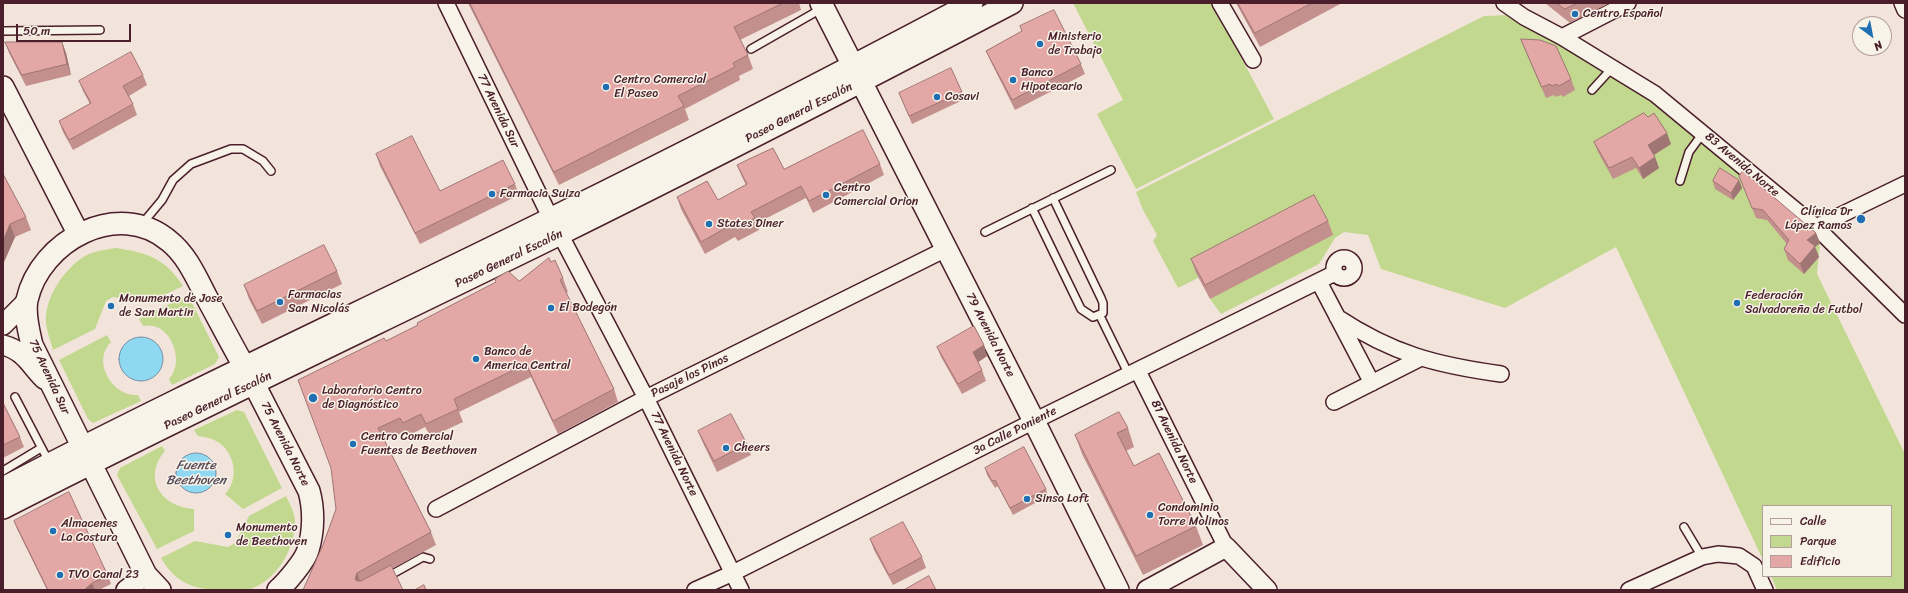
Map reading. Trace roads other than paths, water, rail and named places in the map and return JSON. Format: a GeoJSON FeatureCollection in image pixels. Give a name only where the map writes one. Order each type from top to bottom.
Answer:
{"type":"FeatureCollection","features":[{"type":"Feature","properties":{"kind":"main road","name":"Paseo General Escalón"},"geometry":{"type":"LineString","coordinates":[[857,74],[972,3]]}},
{"type":"Feature","properties":{"kind":"main road","name":"Paseo General Escalón"},"geometry":{"type":"LineString","coordinates":[[3,508],[86,455],[555,226],[857,74],[1012,3]]}},
{"type":"Feature","properties":{"kind":"main road","name":"79 Avenida Norte"},"geometry":{"type":"LineString","coordinates":[[822,5],[1034,421],[1118,590]]}},
{"type":"Feature","properties":{"kind":"main road"},"geometry":{"type":"LineString","coordinates":[[3,87],[78,233]]}},
{"type":"Feature","properties":{"kind":"main road","name":"75 Avenida Sur"},"geometry":{"type":"LineString","coordinates":[[86,455],[32,345],[29,332],[27,301],[37,274],[58,249],[78,233],[107,224],[140,226],[169,241],[185,259],[196,277],[250,376]]}},
{"type":"Feature","properties":{"kind":"main road","name":"75 Avenida Norte"},"geometry":{"type":"LineString","coordinates":[[250,376],[309,491],[314,510],[308,551],[284,585],[278,590]]}},
{"type":"Feature","properties":{"kind":"main road","name":"Paseo General Escalón"},"geometry":{"type":"LineString","coordinates":[[3,488],[46,456],[86,455]]}},
{"type":"Feature","properties":{"kind":"main road"},"geometry":{"type":"LineString","coordinates":[[86,455],[146,575],[160,590]]}},
{"type":"Feature","properties":{"kind":"street","name":"77 Avenida Sur"},"geometry":{"type":"LineString","coordinates":[[446,3],[555,226]]}},
{"type":"Feature","properties":{"kind":"street"},"geometry":{"type":"LineString","coordinates":[[1220,3],[1253,60]]}},
{"type":"Feature","properties":{"kind":"street","name":"83 Avenida Norte"},"geometry":{"type":"LineString","coordinates":[[1504,3],[1524,17],[1562,37],[1655,94],[1703,132],[1816,227],[1905,315]]}},
{"type":"Feature","properties":{"kind":"street"},"geometry":{"type":"LineString","coordinates":[[1562,37],[1628,3]]}},
{"type":"Feature","properties":{"kind":"street"},"geometry":{"type":"LineString","coordinates":[[1902,3],[1905,10]]}},
{"type":"Feature","properties":{"kind":"street"},"geometry":{"type":"LineString","coordinates":[[1816,227],[1905,184]]}},
{"type":"Feature","properties":{"kind":"street","name":"77 Avenida Norte"},"geometry":{"type":"LineString","coordinates":[[555,226],[646,398],[741,590]]}},
{"type":"Feature","properties":{"kind":"street","name":"Pasaje los Pinos"},"geometry":{"type":"LineString","coordinates":[[436,509],[646,398],[946,249]]}},
{"type":"Feature","properties":{"kind":"street","name":"3a Calle Poniente"},"geometry":{"type":"LineString","coordinates":[[695,590],[733,573],[1034,421],[1335,273]]}},
{"type":"Feature","properties":{"kind":"street"},"geometry":{"type":"LineString","coordinates":[[1319,282],[1372,383]]}},
{"type":"Feature","properties":{"kind":"street"},"geometry":{"type":"LineString","coordinates":[[3,326],[27,301]]}},
{"type":"Feature","properties":{"kind":"street"},"geometry":{"type":"LineString","coordinates":[[1337,317],[1379,342],[1419,358],[1460,368],[1501,374]]}},
{"type":"Feature","properties":{"kind":"street"},"geometry":{"type":"LineString","coordinates":[[3,345],[24,354],[36,371],[53,387]]}},
{"type":"Feature","properties":{"kind":"street"},"geometry":{"type":"LineString","coordinates":[[1334,402],[1419,358]]}},
{"type":"Feature","properties":{"kind":"street","name":"81 Avenida Norte"},"geometry":{"type":"LineString","coordinates":[[1133,373],[1226,547],[1267,590]]}},
{"type":"Feature","properties":{"kind":"street"},"geometry":{"type":"LineString","coordinates":[[1148,590],[1226,547]]}},
{"type":"Feature","properties":{"kind":"street"},"geometry":{"type":"LineString","coordinates":[[1629,590],[1702,557],[1718,554],[1739,556],[1754,566],[1765,590]]}},
{"type":"Feature","properties":{"kind":"street"},"geometry":{"type":"LineString","coordinates":[[126,590],[146,575]]}},
{"type":"Feature","properties":{"kind":"lane"},"geometry":{"type":"LineString","coordinates":[[751,48],[822,5]]}},
{"type":"Feature","properties":{"kind":"lane"},"geometry":{"type":"LineString","coordinates":[[3,31],[100,30]]}},
{"type":"Feature","properties":{"kind":"lane"},"geometry":{"type":"LineString","coordinates":[[1592,90],[1612,67]]}},
{"type":"Feature","properties":{"kind":"lane"},"geometry":{"type":"LineString","coordinates":[[1680,181],[1689,152],[1703,132]]}},
{"type":"Feature","properties":{"kind":"lane"},"geometry":{"type":"LineString","coordinates":[[140,226],[162,200],[173,180],[191,164],[231,149],[243,148],[263,161],[271,171]]}},
{"type":"Feature","properties":{"kind":"lane"},"geometry":{"type":"LineString","coordinates":[[985,232],[1111,170]]}},
{"type":"Feature","properties":{"kind":"lane"},"geometry":{"type":"LineString","coordinates":[[1032,208],[1082,309],[1093,317],[1100,316],[1103,313],[1103,303],[1053,198]]}},
{"type":"Feature","properties":{"kind":"lane"},"geometry":{"type":"LineString","coordinates":[[1100,316],[1133,373]]}},
{"type":"Feature","properties":{"kind":"lane"},"geometry":{"type":"LineString","coordinates":[[3,471],[46,456],[15,397]]}},
{"type":"Feature","properties":{"kind":"lane"},"geometry":{"type":"LineString","coordinates":[[1684,527],[1702,557]]}},
{"type":"Feature","properties":{"kind":"lane"},"geometry":{"type":"LineString","coordinates":[[377,583],[423,557],[430,559]]}},
{"type":"Feature","properties":{"kind":"water"},"geometry":{"type":"Polygon","coordinates":[[[141,337],[153,341],[159,347],[163,359],[159,371],[153,377],[141,381],[129,377],[123,371],[119,359],[123,347],[129,341],[141,337]]]}},
{"type":"Feature","properties":{"kind":"water","name":"Fuente Beethoven"},"geometry":{"type":"Polygon","coordinates":[[[200,453],[207,456],[213,462],[216,473],[215,481],[207,490],[200,493],[192,493],[185,490],[177,481],[176,469],[179,462],[188,454],[200,453]]]}},
{"type":"Feature","properties":{"kind":"place","name":"Centro Español"},"geometry":{"type":"Point","coordinates":[1575,14]}},
{"type":"Feature","properties":{"kind":"place","name":"Ministerio de Trabajo"},"geometry":{"type":"Point","coordinates":[1040,44]}},
{"type":"Feature","properties":{"kind":"place","name":"Banco Hipotecario"},"geometry":{"type":"Point","coordinates":[1013,80]}},
{"type":"Feature","properties":{"kind":"place","name":"Centro Comercial El Paseo"},"geometry":{"type":"Point","coordinates":[606,87]}},
{"type":"Feature","properties":{"kind":"place","name":"Cosavi"},"geometry":{"type":"Point","coordinates":[937,97]}},
{"type":"Feature","properties":{"kind":"place","name":"Farmacia Suiza"},"geometry":{"type":"Point","coordinates":[492,194]}},
{"type":"Feature","properties":{"kind":"place","name":"Centro Comercial Orion"},"geometry":{"type":"Point","coordinates":[826,195]}},
{"type":"Feature","properties":{"kind":"place","name":"Clínica Dr López Ramos"},"geometry":{"type":"Point","coordinates":[1861,219]}},
{"type":"Feature","properties":{"kind":"place","name":"States Diner"},"geometry":{"type":"Point","coordinates":[709,224]}},
{"type":"Feature","properties":{"kind":"place","name":"Farmacias San Nicolás"},"geometry":{"type":"Point","coordinates":[280,302]}},
{"type":"Feature","properties":{"kind":"place","name":"Federación Salvadoreña de Futbol"},"geometry":{"type":"Point","coordinates":[1737,303]}},
{"type":"Feature","properties":{"kind":"place","name":"Monumento de Jose de San Martin"},"geometry":{"type":"Point","coordinates":[111,306]}},
{"type":"Feature","properties":{"kind":"place","name":"El Bodegón"},"geometry":{"type":"Point","coordinates":[551,308]}},
{"type":"Feature","properties":{"kind":"place","name":"Banco de America Central"},"geometry":{"type":"Point","coordinates":[476,359]}},
{"type":"Feature","properties":{"kind":"place","name":"Laboratorio Centro de Diagnóstico"},"geometry":{"type":"Point","coordinates":[313,398]}},
{"type":"Feature","properties":{"kind":"place","name":"Centro Comercial Fuentes de Beethoven"},"geometry":{"type":"Point","coordinates":[353,444]}},
{"type":"Feature","properties":{"kind":"place","name":"Cheers"},"geometry":{"type":"Point","coordinates":[726,448]}},
{"type":"Feature","properties":{"kind":"place","name":"Sinso Loft"},"geometry":{"type":"Point","coordinates":[1027,499]}},
{"type":"Feature","properties":{"kind":"place","name":"Condominio Torre Molinos"},"geometry":{"type":"Point","coordinates":[1150,515]}},
{"type":"Feature","properties":{"kind":"place","name":"Almacenes La Costura"},"geometry":{"type":"Point","coordinates":[53,531]}},
{"type":"Feature","properties":{"kind":"place","name":"Monumento de Beethoven"},"geometry":{"type":"Point","coordinates":[228,535]}},
{"type":"Feature","properties":{"kind":"place","name":"TVO Canal 23"},"geometry":{"type":"Point","coordinates":[60,575]}}]}
